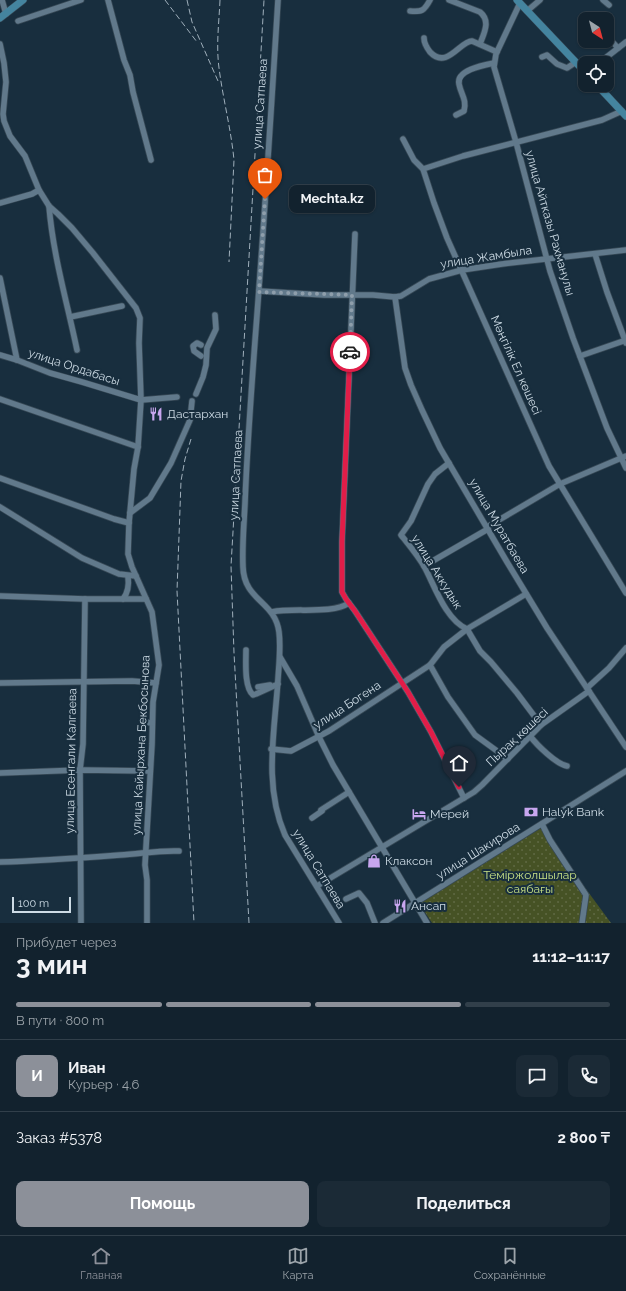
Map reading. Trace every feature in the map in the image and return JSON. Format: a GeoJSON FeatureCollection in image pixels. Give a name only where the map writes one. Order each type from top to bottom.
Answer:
{"type":"FeatureCollection","features":[{"type":"Feature","properties":{"kind":"main road"},"geometry":{"type":"LineString","coordinates":[[3,16],[23,0]]}},
{"type":"Feature","properties":{"kind":"main road"},"geometry":{"type":"LineString","coordinates":[[518,2],[576,62]]}},
{"type":"Feature","properties":{"kind":"main road"},"geometry":{"type":"LineString","coordinates":[[604,92],[624,114]]}},
{"type":"Feature","properties":{"kind":"street"},"geometry":{"type":"LineString","coordinates":[[2,0],[3,16]]}},
{"type":"Feature","properties":{"kind":"street"},"geometry":{"type":"LineString","coordinates":[[18,21],[81,0]]}},
{"type":"Feature","properties":{"kind":"street"},"geometry":{"type":"LineString","coordinates":[[108,0],[124,60],[130,75],[138,115],[151,160]]}},
{"type":"Feature","properties":{"kind":"street","name":"улица Сатпаева"},"geometry":{"type":"LineString","coordinates":[[278,0],[246,469],[243,567],[246,584],[249,590],[272,612],[279,631],[280,657],[271,749],[274,796],[281,826],[339,923]]}},
{"type":"Feature","properties":{"kind":"street"},"geometry":{"type":"LineString","coordinates":[[410,11],[424,9],[430,0]]}},
{"type":"Feature","properties":{"kind":"street"},"geometry":{"type":"LineString","coordinates":[[449,0],[480,12],[483,15],[486,28],[480,44]]}},
{"type":"Feature","properties":{"kind":"street"},"geometry":{"type":"LineString","coordinates":[[527,11],[540,0]]}},
{"type":"Feature","properties":{"kind":"street"},"geometry":{"type":"LineString","coordinates":[[603,0],[609,5]]}},
{"type":"Feature","properties":{"kind":"street","name":"улица Айтказы Рахманулы"},"geometry":{"type":"LineString","coordinates":[[518,2],[497,52],[494,67],[516,142],[546,259],[607,428],[624,458],[626,468]]}},
{"type":"Feature","properties":{"kind":"street"},"geometry":{"type":"LineString","coordinates":[[424,38],[424,42],[429,50],[440,58],[455,52],[469,41],[480,44],[497,52]]}},
{"type":"Feature","properties":{"kind":"street"},"geometry":{"type":"LineString","coordinates":[[608,56],[626,42]]}},
{"type":"Feature","properties":{"kind":"street","name":"улица Кайырхана Бекбосынова"},"geometry":{"type":"LineString","coordinates":[[0,44],[6,82],[3,114],[10,136],[25,156],[38,190],[49,206],[80,238],[136,308],[140,318],[139,343],[141,400],[138,447],[129,523],[128,554],[152,612],[159,665],[153,702],[152,723],[146,854],[147,923]]}},
{"type":"Feature","properties":{"kind":"street"},"geometry":{"type":"LineString","coordinates":[[614,44],[618,48]]}},
{"type":"Feature","properties":{"kind":"street"},"geometry":{"type":"LineString","coordinates":[[542,57],[547,55],[558,64],[568,68],[576,62]]}},
{"type":"Feature","properties":{"kind":"street"},"geometry":{"type":"LineString","coordinates":[[456,116],[464,111],[465,108],[465,100],[459,84],[462,74],[494,63]]}},
{"type":"Feature","properties":{"kind":"street"},"geometry":{"type":"LineString","coordinates":[[424,169],[463,156],[624,114]]}},
{"type":"Feature","properties":{"kind":"street","name":"Мәңгілік Ел көшесі"},"geometry":{"type":"LineString","coordinates":[[403,139],[414,160],[424,169],[434,203],[447,238],[549,466],[626,594]]}},
{"type":"Feature","properties":{"kind":"street"},"geometry":{"type":"LineString","coordinates":[[0,203],[32,194],[38,190]]}},
{"type":"Feature","properties":{"kind":"street"},"geometry":{"type":"LineString","coordinates":[[49,206],[50,227],[58,270],[77,350]]}},
{"type":"Feature","properties":{"kind":"street"},"geometry":{"type":"LineString","coordinates":[[355,234],[342,542],[342,592],[402,683],[431,732],[464,798]]}},
{"type":"Feature","properties":{"kind":"street","name":"улица Жамбыла"},"geometry":{"type":"LineString","coordinates":[[259,292],[394,297],[401,296],[429,279],[462,270],[626,250]]}},
{"type":"Feature","properties":{"kind":"street"},"geometry":{"type":"LineString","coordinates":[[580,356],[626,341],[607,292],[595,254]]}},
{"type":"Feature","properties":{"kind":"street"},"geometry":{"type":"LineString","coordinates":[[0,278],[17,360]]}},
{"type":"Feature","properties":{"kind":"street","name":"улица Муратбаева"},"geometry":{"type":"LineString","coordinates":[[394,297],[407,374],[429,426],[526,594],[626,747]]}},
{"type":"Feature","properties":{"kind":"street"},"geometry":{"type":"LineString","coordinates":[[70,317],[122,306]]}},
{"type":"Feature","properties":{"kind":"street"},"geometry":{"type":"LineString","coordinates":[[196,394],[206,365],[207,348],[216,329],[215,315]]}},
{"type":"Feature","properties":{"kind":"street"},"geometry":{"type":"LineString","coordinates":[[201,344],[197,343],[193,346],[194,351],[201,356]]}},
{"type":"Feature","properties":{"kind":"street","name":"улица Ордабасы"},"geometry":{"type":"LineString","coordinates":[[0,355],[50,373],[141,400]]}},
{"type":"Feature","properties":{"kind":"street"},"geometry":{"type":"LineString","coordinates":[[141,400],[177,397]]}},
{"type":"Feature","properties":{"kind":"street"},"geometry":{"type":"LineString","coordinates":[[0,399],[138,447]]}},
{"type":"Feature","properties":{"kind":"street"},"geometry":{"type":"LineString","coordinates":[[130,512],[150,498],[171,463],[190,420],[192,401]]}},
{"type":"Feature","properties":{"kind":"street"},"geometry":{"type":"LineString","coordinates":[[424,566],[560,484],[624,458]]}},
{"type":"Feature","properties":{"kind":"street","name":"улица Аккудык"},"geometry":{"type":"LineString","coordinates":[[449,463],[435,474],[428,484],[411,521],[400,535],[424,566],[450,615],[463,628],[467,629],[480,651],[491,662],[541,725]]}},
{"type":"Feature","properties":{"kind":"street"},"geometry":{"type":"LineString","coordinates":[[0,478],[129,523]]}},
{"type":"Feature","properties":{"kind":"street"},"geometry":{"type":"LineString","coordinates":[[0,507],[82,558],[119,574],[136,576]]}},
{"type":"Feature","properties":{"kind":"street"},"geometry":{"type":"LineString","coordinates":[[122,599],[128,588],[128,576]]}},
{"type":"Feature","properties":{"kind":"street","name":"улица Богена"},"geometry":{"type":"LineString","coordinates":[[271,749],[291,751],[330,731],[430,665],[444,647],[467,629],[526,594]]}},
{"type":"Feature","properties":{"kind":"street"},"geometry":{"type":"LineString","coordinates":[[0,596],[85,599],[146,599]]}},
{"type":"Feature","properties":{"kind":"street","name":"улица Есенгали Калгаева"},"geometry":{"type":"LineString","coordinates":[[81,923],[80,770],[84,744],[85,599]]}},
{"type":"Feature","properties":{"kind":"street"},"geometry":{"type":"LineString","coordinates":[[272,612],[282,610],[336,609],[348,603]]}},
{"type":"Feature","properties":{"kind":"street","name":"Пырақ көшесі"},"geometry":{"type":"LineString","coordinates":[[317,886],[464,798],[482,785],[541,725],[588,689],[626,648]]}},
{"type":"Feature","properties":{"kind":"street"},"geometry":{"type":"LineString","coordinates":[[246,650],[248,689],[253,695],[260,689],[278,684]]}},
{"type":"Feature","properties":{"kind":"street"},"geometry":{"type":"LineString","coordinates":[[280,657],[297,686],[333,765],[427,923]]}},
{"type":"Feature","properties":{"kind":"street"},"geometry":{"type":"LineString","coordinates":[[430,665],[448,698],[475,735],[508,759]]}},
{"type":"Feature","properties":{"kind":"street"},"geometry":{"type":"LineString","coordinates":[[0,683],[132,681],[156,683]]}},
{"type":"Feature","properties":{"kind":"street"},"geometry":{"type":"LineString","coordinates":[[144,722],[152,723]]}},
{"type":"Feature","properties":{"kind":"street"},"geometry":{"type":"LineString","coordinates":[[530,736],[561,765],[567,766]]}},
{"type":"Feature","properties":{"kind":"street"},"geometry":{"type":"LineString","coordinates":[[0,773],[80,770],[150,771]]}},
{"type":"Feature","properties":{"kind":"street","name":"улица Шакирова"},"geometry":{"type":"LineString","coordinates":[[383,923],[626,770]]}},
{"type":"Feature","properties":{"kind":"street"},"geometry":{"type":"LineString","coordinates":[[312,818],[321,810],[349,792]]}},
{"type":"Feature","properties":{"kind":"street"},"geometry":{"type":"LineString","coordinates":[[542,824],[550,840],[586,895],[582,923]]}},
{"type":"Feature","properties":{"kind":"street"},"geometry":{"type":"LineString","coordinates":[[0,862],[179,851]]}},
{"type":"Feature","properties":{"kind":"street"},"geometry":{"type":"LineString","coordinates":[[346,898],[359,893],[367,904],[375,923]]}},
{"type":"Feature","properties":{"kind":"green space","name":"Теміржолшылар саябағы"},"geometry":{"type":"Polygon","coordinates":[[[541,828],[611,923],[432,923],[419,903],[541,828]]]}},
{"type":"Feature","properties":{"kind":"green space"},"geometry":{"type":"Polygon","coordinates":[[[522,880],[526,889],[509,897],[504,888],[522,880]]]}},
{"type":"Feature","properties":{"kind":"railway"},"geometry":{"type":"LineString","coordinates":[[165,0],[197,42]]}},
{"type":"Feature","properties":{"kind":"railway"},"geometry":{"type":"LineString","coordinates":[[187,0],[192,22],[218,81]]}},
{"type":"Feature","properties":{"kind":"railway"},"geometry":{"type":"LineString","coordinates":[[220,0],[218,59],[234,160],[229,262]]}},
{"type":"Feature","properties":{"kind":"railway"},"geometry":{"type":"LineString","coordinates":[[249,923],[234,653],[231,566],[264,0]]}},
{"type":"Feature","properties":{"kind":"railway"},"geometry":{"type":"LineString","coordinates":[[191,439],[185,459],[181,481],[177,591],[194,923]]}},
{"type":"Feature","properties":{"kind":"way so far"},"geometry":{"type":"LineString","coordinates":[[265,199],[259,292],[352,295],[350,352]]}},
{"type":"Feature","properties":{"kind":"place","name":"Mechta.kz"},"geometry":{"type":"Point","coordinates":[265,199]}},
{"type":"Feature","properties":{"kind":"place","name":"Дастархан"},"geometry":{"type":"Point","coordinates":[156,414]}},
{"type":"Feature","properties":{"kind":"place","name":"Halyk Bank"},"geometry":{"type":"Point","coordinates":[531,812]}},
{"type":"Feature","properties":{"kind":"place","name":"Мерей"},"geometry":{"type":"Point","coordinates":[419,814]}},
{"type":"Feature","properties":{"kind":"place","name":"Клаксон"},"geometry":{"type":"Point","coordinates":[374,861]}},
{"type":"Feature","properties":{"kind":"place","name":"Ансап"},"geometry":{"type":"Point","coordinates":[400,906]}},
{"type":"Feature","properties":{"kind":"route"},"geometry":{"type":"LineString","coordinates":[[350,352],[342,542],[342,592],[408,692],[449,765],[459,787]]}}]}
